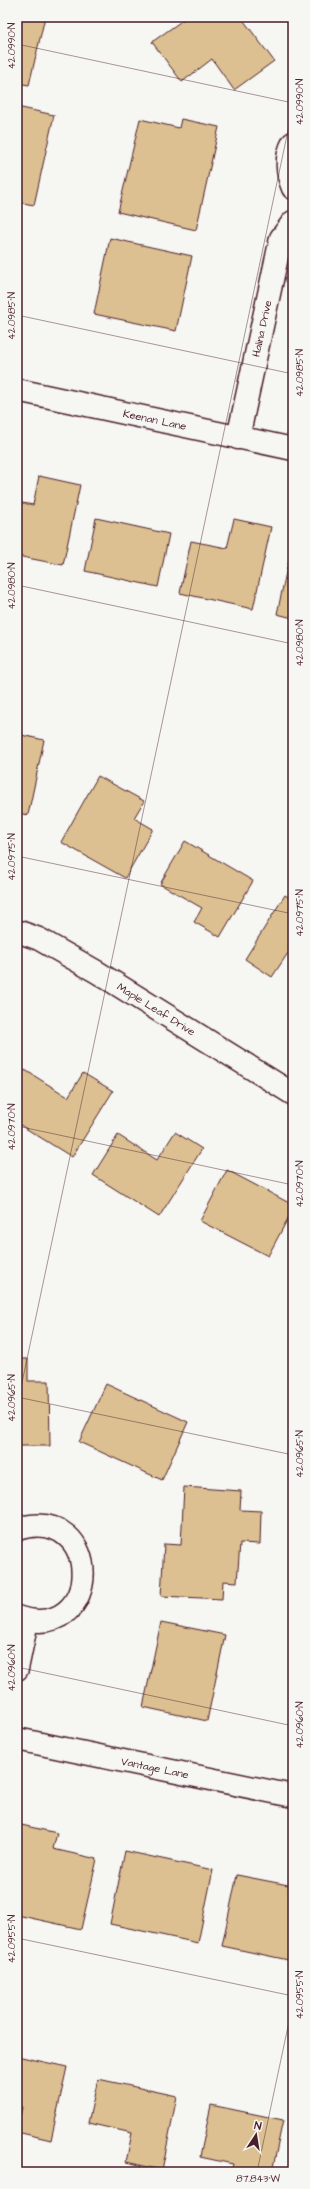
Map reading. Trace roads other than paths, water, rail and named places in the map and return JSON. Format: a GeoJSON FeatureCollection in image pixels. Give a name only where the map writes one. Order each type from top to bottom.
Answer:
{"type":"FeatureCollection","features":[{"type":"Feature","properties":{"kind":"street"},"geometry":{"type":"LineString","coordinates":[[293,143],[287,161],[288,178],[293,188]]}},
{"type":"Feature","properties":{"kind":"street","name":"Halina Drive"},"geometry":{"type":"LineString","coordinates":[[238,438],[281,238],[293,222]]}},
{"type":"Feature","properties":{"kind":"street","name":"Keenan Lane"},"geometry":{"type":"LineString","coordinates":[[17,390],[293,449]]}},
{"type":"Feature","properties":{"kind":"street","name":"Maple Leaf Drive"},"geometry":{"type":"LineString","coordinates":[[17,931],[39,939],[97,972],[293,1094]]}},
{"type":"Feature","properties":{"kind":"street"},"geometry":{"type":"LineString","coordinates":[[17,1529],[30,1526],[45,1526],[61,1532],[73,1543],[81,1558],[84,1574],[81,1590],[73,1605],[60,1615],[44,1621],[22,1619],[17,1669]]}},
{"type":"Feature","properties":{"kind":"street","name":"Vantage Lane"},"geometry":{"type":"LineString","coordinates":[[17,1739],[293,1796]]}}]}
